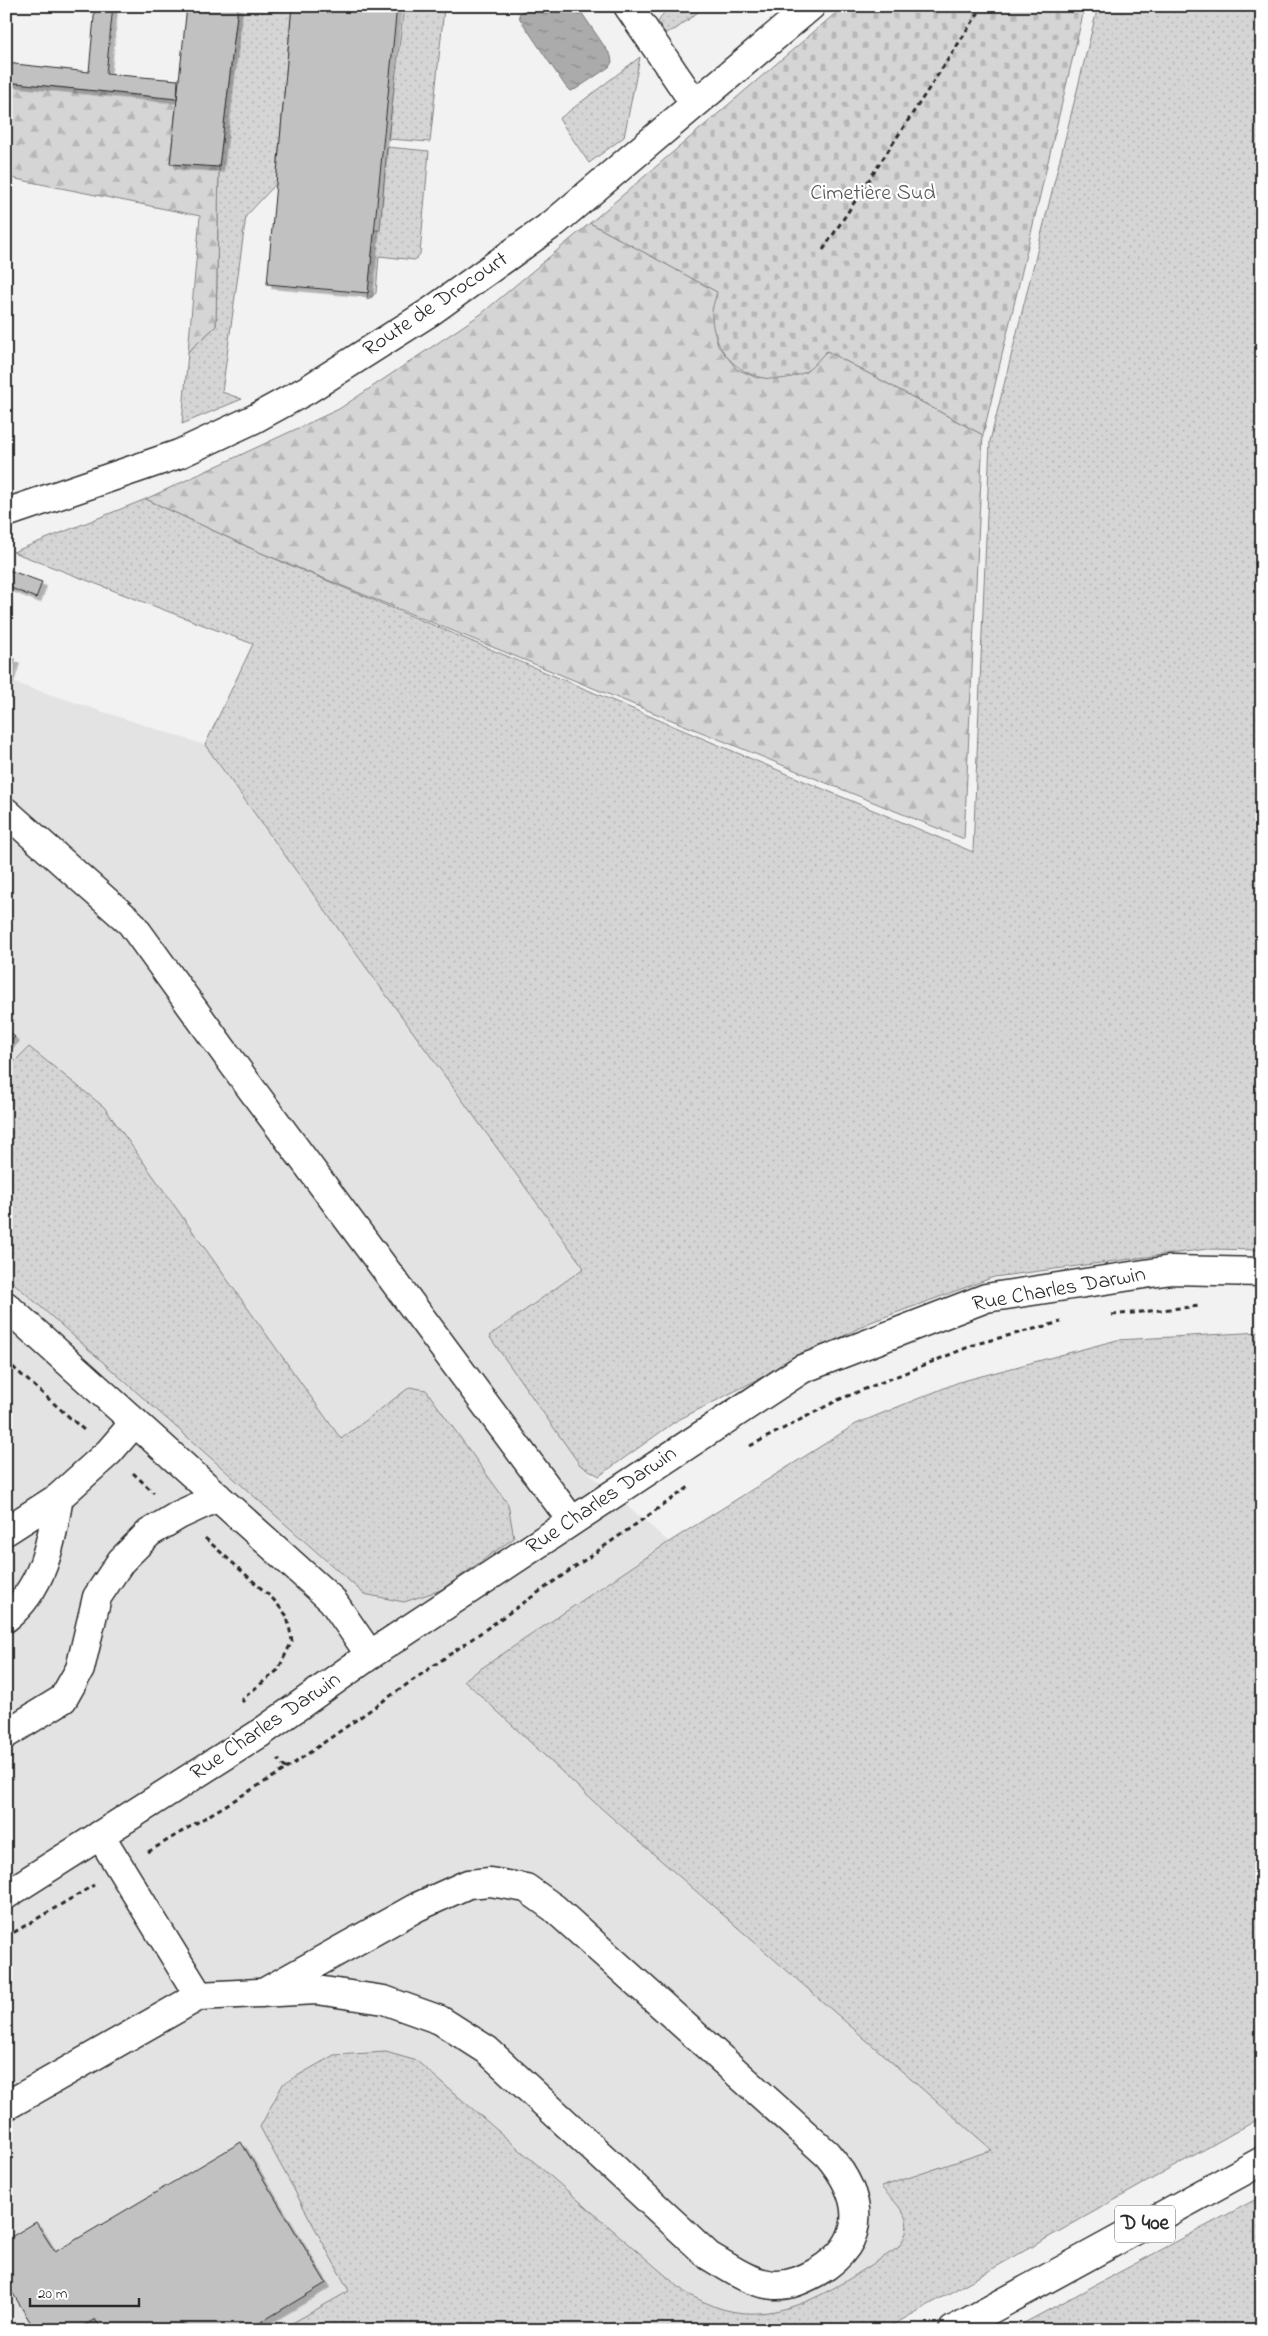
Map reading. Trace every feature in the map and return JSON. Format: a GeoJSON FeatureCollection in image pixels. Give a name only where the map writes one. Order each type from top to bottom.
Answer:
{"type":"FeatureCollection","features":[{"type":"Feature","properties":{"kind":"street"},"geometry":{"type":"LineString","coordinates":[[628,6],[695,104]]}},
{"type":"Feature","properties":{"kind":"street","name":"Route de Drocourt"},"geometry":{"type":"LineString","coordinates":[[6,514],[179,454],[254,418],[306,390],[430,312],[554,223],[811,6]]}},
{"type":"Feature","properties":{"kind":"street"},"geometry":{"type":"LineString","coordinates":[[6,812],[131,923],[572,1522]]}},
{"type":"Feature","properties":{"kind":"street","name":"Rue Charles Darwin"},"geometry":{"type":"LineString","coordinates":[[6,1895],[259,1734],[370,1655],[802,1369],[986,1298],[1171,1270],[1262,1272]]}},
{"type":"Feature","properties":{"kind":"street"},"geometry":{"type":"LineString","coordinates":[[6,1306],[332,1600],[370,1655]]}},
{"type":"Feature","properties":{"kind":"street"},"geometry":{"type":"LineString","coordinates":[[6,1531],[59,1497],[109,1452],[135,1422]]}},
{"type":"Feature","properties":{"kind":"street"},"geometry":{"type":"LineString","coordinates":[[6,1734],[63,1699],[80,1669],[97,1597],[121,1561],[149,1533],[218,1496]]}},
{"type":"Feature","properties":{"kind":"street"},"geometry":{"type":"LineString","coordinates":[[6,1618],[22,1605],[33,1588],[51,1545],[59,1497]]}},
{"type":"Feature","properties":{"kind":"street"},"geometry":{"type":"LineString","coordinates":[[100,1835],[198,1996]]}},
{"type":"Feature","properties":{"kind":"street"},"geometry":{"type":"LineString","coordinates":[[6,2106],[198,1996],[263,1993],[317,1990],[384,2000],[440,2020],[487,2050],[709,2256],[751,2280],[776,2285],[801,2281],[837,2258],[846,2249],[857,2218],[856,2203],[847,2180],[828,2154],[554,1908],[526,1888],[490,1882],[468,1884],[417,1907],[263,1993]]}},
{"type":"Feature","properties":{"kind":"street","name":"D 40e"},"geometry":{"type":"LineString","coordinates":[[952,2330],[1262,2161]]}},
{"type":"Feature","properties":{"kind":"path"},"geometry":{"type":"LineString","coordinates":[[824,250],[984,6]]}},
{"type":"Feature","properties":{"kind":"path"},"geometry":{"type":"LineString","coordinates":[[1106,1315],[1210,1305]]}},
{"type":"Feature","properties":{"kind":"path"},"geometry":{"type":"LineString","coordinates":[[743,1449],[838,1400],[976,1344],[1068,1320]]}},
{"type":"Feature","properties":{"kind":"path"},"geometry":{"type":"LineString","coordinates":[[6,1937],[286,1769],[694,1482]]}},
{"type":"Feature","properties":{"kind":"path"},"geometry":{"type":"LineString","coordinates":[[259,1734],[286,1769]]}},
{"type":"Feature","properties":{"kind":"shaded area"},"geometry":{"type":"Polygon","coordinates":[[[6,680],[205,745],[584,1268],[489,1336],[580,1465],[669,1542],[464,1680],[603,1810],[992,2150],[1072,2191],[820,2330],[6,2330],[6,680]]]}},
{"type":"Feature","properties":{"kind":"green space"},"geometry":{"type":"Polygon","coordinates":[[[238,6],[292,6],[276,184],[246,216],[222,392],[242,399],[182,424],[188,352],[216,326],[219,167],[238,6]]]}},
{"type":"Feature","properties":{"kind":"green space"},"geometry":{"type":"Polygon","coordinates":[[[404,6],[444,9],[430,142],[388,139],[404,6]]]}},
{"type":"Feature","properties":{"kind":"green space"},"geometry":{"type":"Polygon","coordinates":[[[668,6],[706,6],[676,29],[665,33],[658,22],[668,6]]]}},
{"type":"Feature","properties":{"kind":"green space","name":"Cimetière Sud"},"geometry":{"type":"Polygon","coordinates":[[[844,6],[1085,6],[983,435],[827,351],[808,370],[789,378],[757,377],[744,371],[731,361],[715,335],[712,315],[717,292],[590,223],[844,6]]]}},
{"type":"Feature","properties":{"kind":"green space"},"geometry":{"type":"Polygon","coordinates":[[[1098,6],[1262,6],[1262,1250],[1207,1249],[994,1277],[871,1322],[676,1421],[599,1476],[580,1465],[489,1336],[584,1268],[205,745],[253,644],[13,552],[146,499],[259,552],[973,852],[990,441],[1098,6]]]}},
{"type":"Feature","properties":{"kind":"green space"},"geometry":{"type":"Polygon","coordinates":[[[640,57],[624,137],[589,163],[559,119],[640,57]]]}},
{"type":"Feature","properties":{"kind":"green space"},"geometry":{"type":"Polygon","coordinates":[[[6,82],[177,99],[170,163],[219,167],[216,326],[188,352],[200,216],[6,177],[6,82]]]}},
{"type":"Feature","properties":{"kind":"green space"},"geometry":{"type":"Polygon","coordinates":[[[387,147],[429,151],[420,254],[415,260],[379,256],[376,293],[367,300],[374,230],[380,230],[387,147]]]}},
{"type":"Feature","properties":{"kind":"green space"},"geometry":{"type":"Polygon","coordinates":[[[590,223],[718,292],[712,318],[718,346],[737,369],[757,378],[806,372],[827,351],[983,435],[964,839],[259,552],[146,499],[339,409],[481,314],[590,223]]]}},
{"type":"Feature","properties":{"kind":"green space"},"geometry":{"type":"Polygon","coordinates":[[[29,1047],[104,1107],[341,1439],[410,1387],[426,1390],[508,1504],[514,1538],[441,1590],[404,1602],[364,1594],[6,1276],[6,1070],[29,1047]]]}},
{"type":"Feature","properties":{"kind":"green space"},"geometry":{"type":"Polygon","coordinates":[[[1262,1332],[1262,2117],[884,2330],[280,2330],[349,2291],[260,2127],[283,2084],[334,2055],[386,2052],[417,2061],[687,2294],[719,2308],[744,2313],[768,2312],[791,2307],[835,2287],[898,2248],[904,2238],[906,2222],[900,2208],[881,2187],[992,2150],[593,1801],[464,1680],[669,1542],[856,1424],[959,1382],[1117,1340],[1262,1332]]]}},
{"type":"Feature","properties":{"kind":"green space"},"geometry":{"type":"Polygon","coordinates":[[[1262,2196],[1262,2330],[1011,2330],[1262,2196]]]}},
{"type":"Feature","properties":{"kind":"water"},"geometry":{"type":"Polygon","coordinates":[[[528,6],[577,6],[611,56],[612,62],[609,67],[570,91],[520,19],[519,14],[528,6]]]}},
{"type":"Feature","properties":{"kind":"building"},"geometry":{"type":"Polygon","coordinates":[[[95,6],[113,6],[106,74],[178,80],[177,99],[6,82],[6,63],[89,72],[95,6]]]}},
{"type":"Feature","properties":{"kind":"building"},"geometry":{"type":"Polygon","coordinates":[[[187,6],[238,6],[219,167],[170,164],[187,6]]]}},
{"type":"Feature","properties":{"kind":"building"},"geometry":{"type":"Polygon","coordinates":[[[292,6],[397,6],[368,293],[267,284],[292,6]]]}},
{"type":"Feature","properties":{"kind":"building"},"geometry":{"type":"Polygon","coordinates":[[[6,569],[42,582],[36,598],[6,586],[6,569]]]}},
{"type":"Feature","properties":{"kind":"building"},"geometry":{"type":"Polygon","coordinates":[[[6,656],[15,659],[8,681],[6,680],[6,656]]]}},
{"type":"Feature","properties":{"kind":"building"},"geometry":{"type":"Polygon","coordinates":[[[6,1029],[15,1037],[6,1046],[6,1029]]]}},
{"type":"Feature","properties":{"kind":"building"},"geometry":{"type":"Polygon","coordinates":[[[241,2142],[326,2283],[248,2330],[102,2330],[95,2319],[77,2330],[35,2330],[6,2282],[6,2240],[36,2222],[55,2252],[241,2142]]]}}]}
